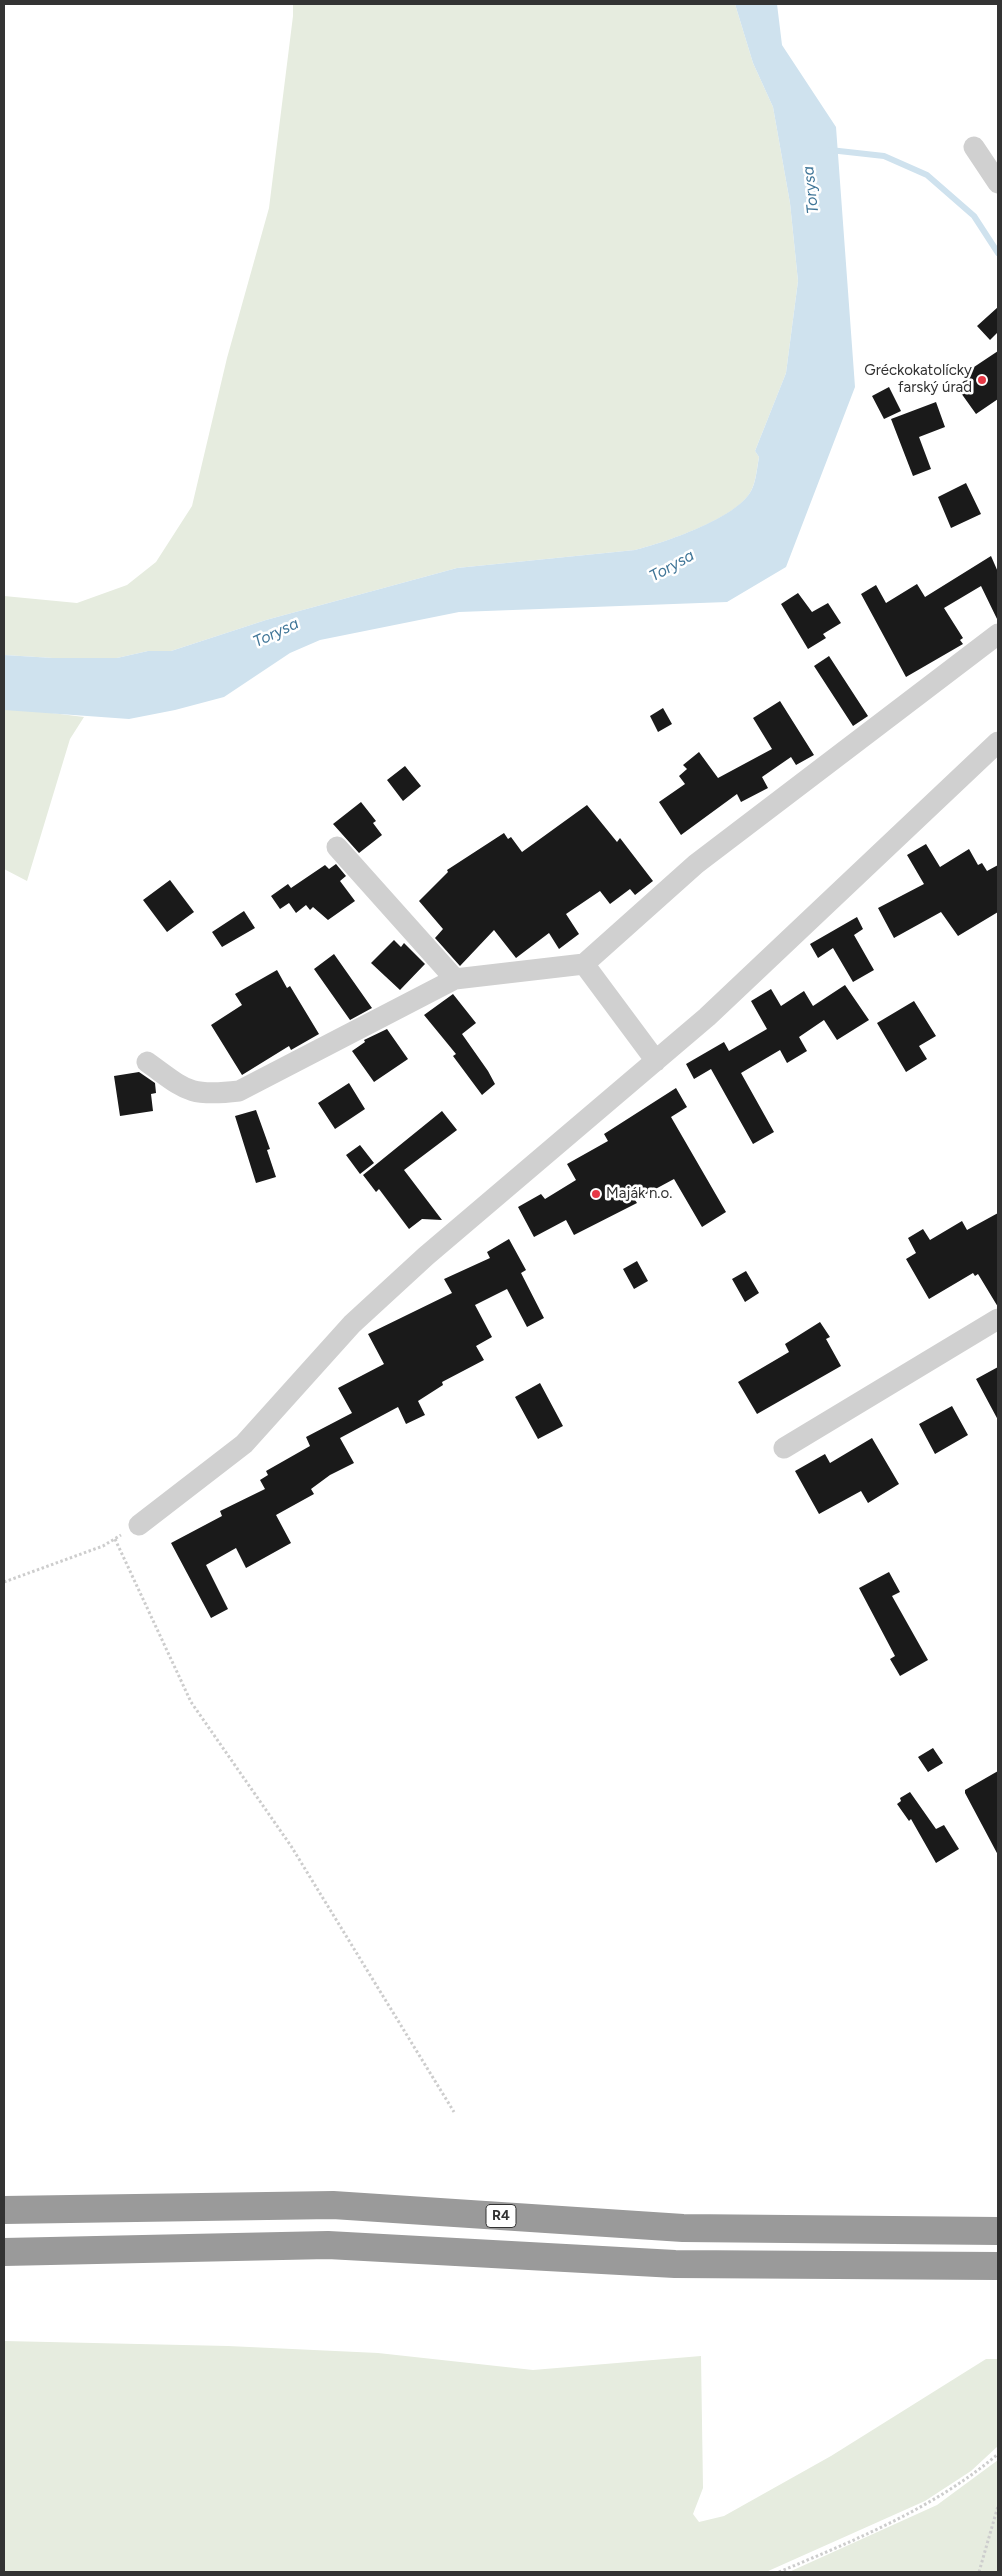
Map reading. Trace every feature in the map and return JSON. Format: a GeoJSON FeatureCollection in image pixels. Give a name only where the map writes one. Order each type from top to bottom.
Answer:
{"type":"FeatureCollection","features":[{"type":"Feature","properties":{"kind":"highway","name":"R4"},"geometry":{"type":"LineString","coordinates":[[4,2210],[333,2205],[683,2228],[998,2231]]}},
{"type":"Feature","properties":{"kind":"highway"},"geometry":{"type":"LineString","coordinates":[[4,2252],[328,2245],[675,2264],[998,2266]]}},
{"type":"Feature","properties":{"kind":"street"},"geometry":{"type":"LineString","coordinates":[[974,147],[998,183]]}},
{"type":"Feature","properties":{"kind":"street"},"geometry":{"type":"LineString","coordinates":[[146,1062],[185,1090],[208,1095],[239,1090],[455,979],[584,964],[696,864],[998,634]]}},
{"type":"Feature","properties":{"kind":"street"},"geometry":{"type":"LineString","coordinates":[[138,1525],[244,1444],[352,1324],[426,1256],[707,1017],[998,742]]}},
{"type":"Feature","properties":{"kind":"street"},"geometry":{"type":"LineString","coordinates":[[337,847],[455,979]]}},
{"type":"Feature","properties":{"kind":"street"},"geometry":{"type":"LineString","coordinates":[[584,964],[656,1061]]}},
{"type":"Feature","properties":{"kind":"street"},"geometry":{"type":"LineString","coordinates":[[784,1448],[998,1319]]}},
{"type":"Feature","properties":{"kind":"path"},"geometry":{"type":"LineString","coordinates":[[4,1582],[103,1546],[138,1525]]}},
{"type":"Feature","properties":{"kind":"path"},"geometry":{"type":"LineString","coordinates":[[115,1539],[191,1702],[291,1846],[454,2112]]}},
{"type":"Feature","properties":{"kind":"path"},"geometry":{"type":"LineString","coordinates":[[778,2572],[936,2500],[970,2478],[998,2454]]}},
{"type":"Feature","properties":{"kind":"path"},"geometry":{"type":"LineString","coordinates":[[979,2572],[998,2506]]}},
{"type":"Feature","properties":{"kind":"shaded area"},"geometry":{"type":"Polygon","coordinates":[[[293,4],[735,4],[753,63],[773,107],[790,203],[798,281],[786,373],[755,451],[759,457],[753,487],[743,501],[716,520],[663,542],[635,550],[457,568],[266,620],[171,651],[148,651],[117,658],[53,658],[4,655],[4,596],[77,603],[127,585],[156,562],[192,506],[227,358],[269,208],[293,4]]]}},
{"type":"Feature","properties":{"kind":"shaded area"},"geometry":{"type":"Polygon","coordinates":[[[20,709],[84,717],[70,739],[27,881],[4,869],[4,710],[20,709]]]}},
{"type":"Feature","properties":{"kind":"shaded area"},"geometry":{"type":"Polygon","coordinates":[[[4,2341],[228,2346],[378,2353],[533,2370],[701,2356],[703,2488],[693,2514],[699,2522],[724,2516],[831,2456],[986,2359],[998,2359],[998,2446],[971,2471],[925,2501],[766,2572],[4,2572],[4,2341]]]}},
{"type":"Feature","properties":{"kind":"shaded area"},"geometry":{"type":"Polygon","coordinates":[[[998,2460],[998,2572],[789,2572],[937,2505],[998,2460]]]}},
{"type":"Feature","properties":{"kind":"water","name":"Torysa"},"geometry":{"type":"Polygon","coordinates":[[[735,4],[777,4],[782,45],[836,127],[855,387],[786,567],[727,602],[459,612],[320,640],[290,653],[224,697],[175,710],[129,719],[4,710],[4,655],[53,658],[117,658],[148,651],[171,651],[266,620],[457,568],[635,550],[663,542],[716,520],[743,501],[751,491],[754,483],[759,457],[755,451],[786,373],[798,281],[790,203],[773,107],[753,63],[735,4]]]}},
{"type":"Feature","properties":{"kind":"building"},"geometry":{"type":"Polygon","coordinates":[[[998,307],[998,332],[990,340],[977,326],[998,307]]]}},
{"type":"Feature","properties":{"kind":"building","name":"Gréckokatolícky farský úrad"},"geometry":{"type":"Polygon","coordinates":[[[998,351],[998,399],[976,414],[956,386],[966,380],[962,375],[998,351]]]}},
{"type":"Feature","properties":{"kind":"building"},"geometry":{"type":"Polygon","coordinates":[[[889,387],[901,411],[884,419],[872,396],[889,387]]]}},
{"type":"Feature","properties":{"kind":"building"},"geometry":{"type":"Polygon","coordinates":[[[936,402],[945,427],[919,437],[931,469],[913,476],[891,419],[936,402]]]}},
{"type":"Feature","properties":{"kind":"building"},"geometry":{"type":"Polygon","coordinates":[[[966,483],[981,514],[951,528],[938,497],[966,483]]]}},
{"type":"Feature","properties":{"kind":"building"},"geometry":{"type":"Polygon","coordinates":[[[991,556],[998,572],[998,621],[981,586],[944,608],[963,638],[960,640],[963,644],[906,677],[861,594],[876,585],[886,603],[917,584],[925,597],[991,556]]]}},
{"type":"Feature","properties":{"kind":"building"},"geometry":{"type":"Polygon","coordinates":[[[798,593],[812,612],[828,603],[841,623],[823,634],[826,638],[808,649],[781,604],[798,593]]]}},
{"type":"Feature","properties":{"kind":"building"},"geometry":{"type":"Polygon","coordinates":[[[829,656],[868,716],[853,726],[814,666],[829,656]]]}},
{"type":"Feature","properties":{"kind":"building"},"geometry":{"type":"Polygon","coordinates":[[[780,701],[814,755],[796,765],[791,757],[762,777],[768,788],[741,802],[737,794],[681,835],[659,802],[685,784],[679,776],[687,769],[683,765],[699,752],[718,778],[772,749],[753,718],[780,701]]]}},
{"type":"Feature","properties":{"kind":"building"},"geometry":{"type":"Polygon","coordinates":[[[663,708],[672,724],[658,732],[650,716],[663,708]]]}},
{"type":"Feature","properties":{"kind":"building"},"geometry":{"type":"Polygon","coordinates":[[[405,766],[421,786],[403,801],[387,780],[405,766]]]}},
{"type":"Feature","properties":{"kind":"building"},"geometry":{"type":"Polygon","coordinates":[[[361,802],[376,821],[373,823],[382,835],[359,853],[333,824],[361,802]]]}},
{"type":"Feature","properties":{"kind":"building"},"geometry":{"type":"Polygon","coordinates":[[[587,805],[617,842],[620,838],[653,881],[635,895],[630,889],[610,904],[600,891],[566,914],[579,934],[559,949],[549,933],[516,958],[494,930],[460,966],[435,938],[443,929],[419,901],[448,872],[447,870],[504,833],[508,839],[511,837],[522,852],[587,805]]]}},
{"type":"Feature","properties":{"kind":"building"},"geometry":{"type":"Polygon","coordinates":[[[926,844],[940,867],[969,849],[978,865],[982,863],[987,871],[998,865],[998,912],[958,936],[941,912],[894,938],[878,908],[924,884],[907,855],[926,844]]]}},
{"type":"Feature","properties":{"kind":"building"},"geometry":{"type":"Polygon","coordinates":[[[336,864],[346,876],[340,881],[355,901],[328,920],[313,907],[310,910],[306,905],[296,913],[289,903],[280,909],[271,896],[288,884],[291,888],[325,865],[329,869],[336,864]]]}},
{"type":"Feature","properties":{"kind":"building"},"geometry":{"type":"Polygon","coordinates":[[[170,880],[194,912],[167,932],[143,900],[170,880]]]}},
{"type":"Feature","properties":{"kind":"building"},"geometry":{"type":"Polygon","coordinates":[[[244,911],[255,928],[222,947],[212,932],[244,911]]]}},
{"type":"Feature","properties":{"kind":"building"},"geometry":{"type":"Polygon","coordinates":[[[857,917],[863,929],[854,935],[874,970],[853,982],[833,948],[818,958],[810,944],[857,917]]]}},
{"type":"Feature","properties":{"kind":"building"},"geometry":{"type":"Polygon","coordinates":[[[394,940],[401,947],[404,943],[425,964],[400,990],[371,963],[394,940]]]}},
{"type":"Feature","properties":{"kind":"building"},"geometry":{"type":"Polygon","coordinates":[[[334,954],[372,1008],[350,1020],[314,969],[334,954]]]}},
{"type":"Feature","properties":{"kind":"building"},"geometry":{"type":"Polygon","coordinates":[[[277,970],[287,988],[290,986],[319,1034],[291,1050],[289,1046],[242,1075],[211,1025],[242,1005],[235,994],[277,970]]]}},
{"type":"Feature","properties":{"kind":"building"},"geometry":{"type":"Polygon","coordinates":[[[845,985],[869,1020],[837,1040],[824,1020],[799,1037],[807,1051],[787,1063],[780,1050],[741,1073],[774,1132],[753,1144],[711,1069],[694,1079],[686,1064],[724,1042],[729,1051],[767,1029],[751,1001],[771,989],[781,1006],[804,991],[813,1006],[845,985]]]}},
{"type":"Feature","properties":{"kind":"building"},"geometry":{"type":"Polygon","coordinates":[[[453,994],[476,1023],[462,1034],[495,1084],[482,1095],[453,1056],[456,1054],[424,1015],[453,994]]]}},
{"type":"Feature","properties":{"kind":"building"},"geometry":{"type":"Polygon","coordinates":[[[914,1001],[936,1036],[919,1046],[927,1059],[906,1072],[877,1023],[914,1001]]]}},
{"type":"Feature","properties":{"kind":"building"},"geometry":{"type":"Polygon","coordinates":[[[387,1029],[408,1059],[374,1082],[352,1051],[365,1042],[364,1040],[387,1029]]]}},
{"type":"Feature","properties":{"kind":"building"},"geometry":{"type":"Polygon","coordinates":[[[139,1072],[155,1083],[156,1093],[151,1094],[153,1111],[120,1116],[114,1076],[139,1072]]]}},
{"type":"Feature","properties":{"kind":"building"},"geometry":{"type":"Polygon","coordinates":[[[349,1083],[365,1109],[335,1129],[318,1103],[349,1083]]]}},
{"type":"Feature","properties":{"kind":"building"},"geometry":{"type":"Polygon","coordinates":[[[676,1088],[687,1107],[671,1117],[726,1212],[702,1227],[674,1179],[635,1200],[637,1203],[574,1235],[566,1220],[534,1237],[518,1207],[541,1194],[545,1199],[576,1180],[567,1164],[608,1141],[604,1134],[676,1088]]]}},
{"type":"Feature","properties":{"kind":"building"},"geometry":{"type":"Polygon","coordinates":[[[256,1110],[270,1149],[267,1150],[276,1177],[256,1183],[235,1116],[256,1110]]]}},
{"type":"Feature","properties":{"kind":"building"},"geometry":{"type":"Polygon","coordinates":[[[442,1111],[457,1130],[404,1170],[442,1220],[422,1219],[409,1229],[379,1189],[376,1192],[363,1175],[442,1111]]]}},
{"type":"Feature","properties":{"kind":"building"},"geometry":{"type":"Polygon","coordinates":[[[360,1145],[374,1163],[360,1174],[346,1155],[360,1145]]]}},
{"type":"Feature","properties":{"kind":"building"},"geometry":{"type":"Polygon","coordinates":[[[998,1213],[998,1307],[978,1274],[975,1276],[973,1273],[929,1299],[906,1259],[916,1253],[908,1238],[923,1229],[930,1240],[962,1221],[967,1230],[998,1213]]]}},
{"type":"Feature","properties":{"kind":"building"},"geometry":{"type":"Polygon","coordinates":[[[509,1239],[526,1270],[521,1273],[544,1318],[527,1327],[507,1289],[475,1305],[492,1337],[476,1346],[484,1360],[442,1382],[443,1385],[418,1401],[425,1415],[406,1424],[398,1407],[340,1438],[354,1463],[330,1475],[311,1489],[314,1494],[276,1515],[291,1543],[246,1568],[236,1548],[206,1565],[228,1609],[211,1618],[171,1543],[222,1516],[220,1511],[265,1489],[260,1480],[268,1475],[266,1471],[310,1446],[306,1437],[352,1413],[338,1388],[384,1364],[368,1334],[452,1293],[444,1279],[490,1258],[487,1252],[509,1239]]]}},
{"type":"Feature","properties":{"kind":"building"},"geometry":{"type":"Polygon","coordinates":[[[637,1261],[648,1281],[634,1289],[623,1269],[637,1261]]]}},
{"type":"Feature","properties":{"kind":"building"},"geometry":{"type":"Polygon","coordinates":[[[746,1271],[759,1293],[745,1302],[732,1279],[746,1271]]]}},
{"type":"Feature","properties":{"kind":"building"},"geometry":{"type":"Polygon","coordinates":[[[820,1322],[830,1337],[826,1339],[841,1366],[757,1414],[738,1382],[789,1352],[785,1344],[820,1322]]]}},
{"type":"Feature","properties":{"kind":"building"},"geometry":{"type":"Polygon","coordinates":[[[998,1367],[998,1420],[976,1379],[998,1367]]]}},
{"type":"Feature","properties":{"kind":"building"},"geometry":{"type":"Polygon","coordinates":[[[540,1383],[563,1426],[538,1439],[515,1397],[540,1383]]]}},
{"type":"Feature","properties":{"kind":"building"},"geometry":{"type":"Polygon","coordinates":[[[952,1406],[968,1435],[935,1454],[919,1424],[952,1406]]]}},
{"type":"Feature","properties":{"kind":"building"},"geometry":{"type":"Polygon","coordinates":[[[872,1438],[899,1484],[868,1503],[861,1491],[819,1514],[795,1471],[825,1454],[830,1463],[872,1438]]]}},
{"type":"Feature","properties":{"kind":"building"},"geometry":{"type":"Polygon","coordinates":[[[889,1572],[900,1592],[892,1596],[928,1660],[900,1676],[890,1659],[895,1656],[859,1588],[889,1572]]]}},
{"type":"Feature","properties":{"kind":"building"},"geometry":{"type":"Polygon","coordinates":[[[933,1748],[943,1763],[928,1772],[918,1757],[933,1748]]]}},
{"type":"Feature","properties":{"kind":"building"},"geometry":{"type":"Polygon","coordinates":[[[998,1771],[998,1855],[965,1790],[998,1771]]]}},
{"type":"Feature","properties":{"kind":"building"},"geometry":{"type":"Polygon","coordinates":[[[910,1792],[936,1829],[944,1825],[959,1849],[936,1863],[911,1819],[909,1821],[897,1804],[901,1801],[900,1798],[910,1792]]]}},
{"type":"Feature","properties":{"kind":"waterway"},"geometry":{"type":"LineString","coordinates":[[830,150],[884,156],[927,175],[974,216],[998,253]]}},
{"type":"Feature","properties":{"kind":"place","name":"Gréckokatolícky farský úrad"},"geometry":{"type":"Point","coordinates":[982,380]}},
{"type":"Feature","properties":{"kind":"place","name":"Maják n.o."},"geometry":{"type":"Point","coordinates":[596,1194]}}]}
